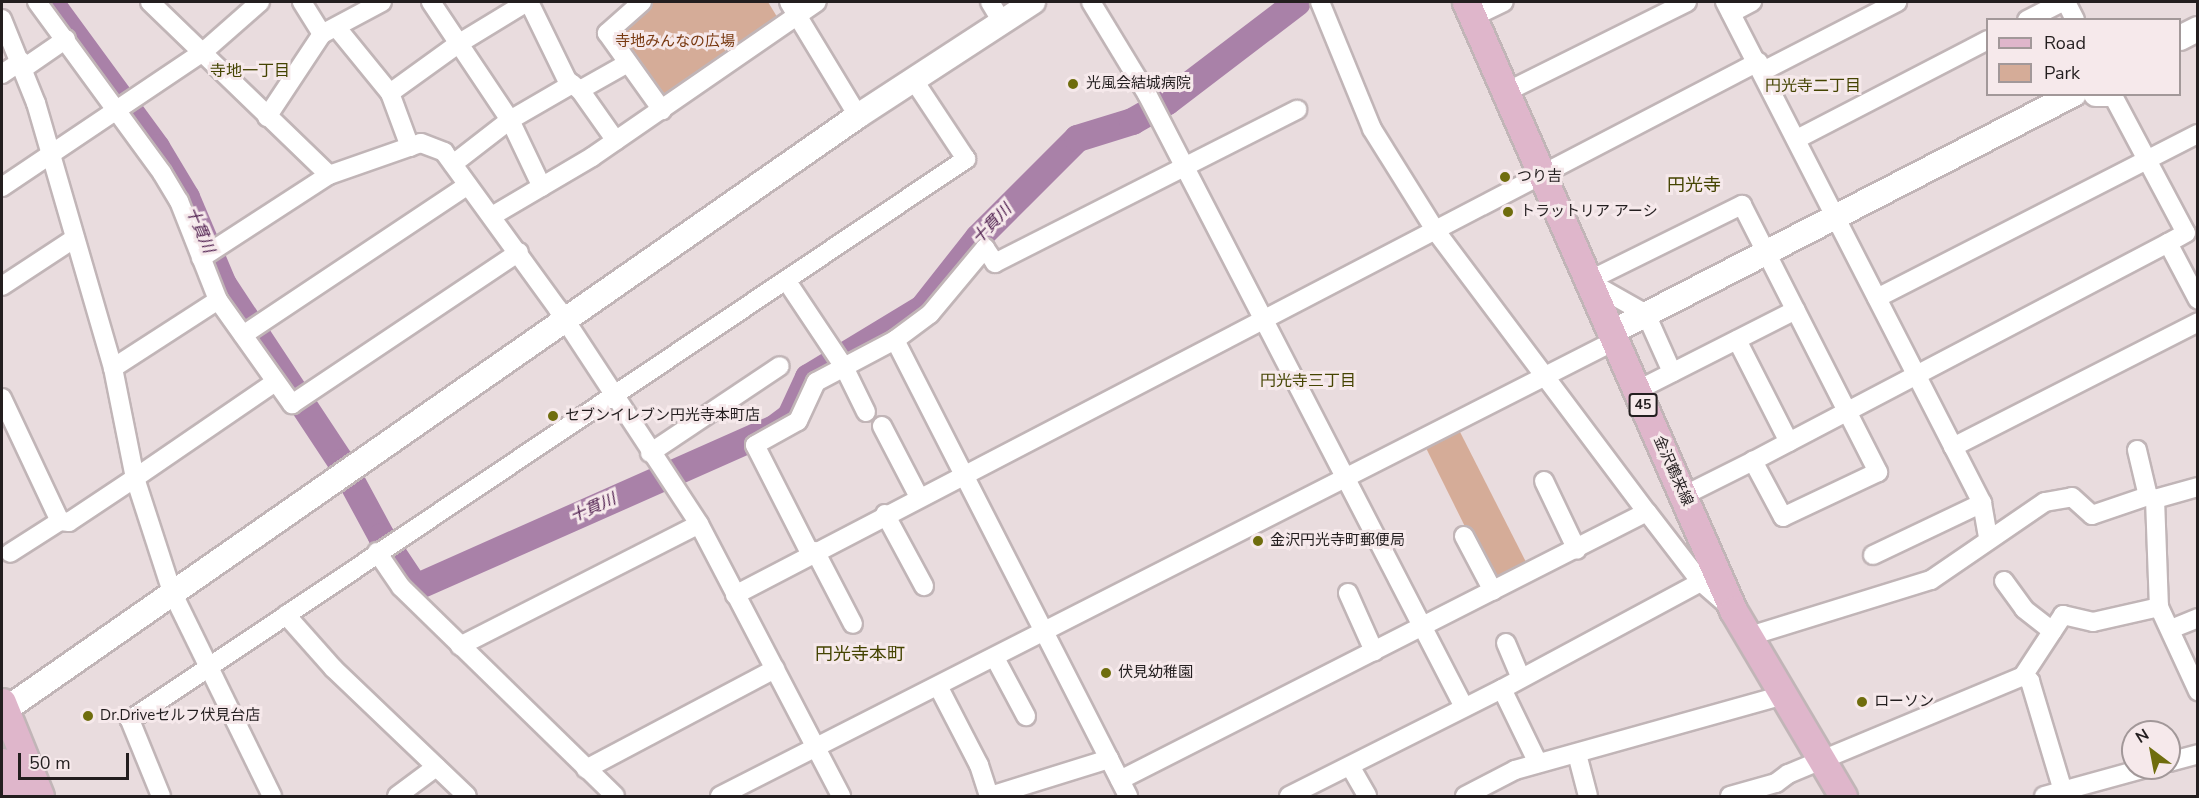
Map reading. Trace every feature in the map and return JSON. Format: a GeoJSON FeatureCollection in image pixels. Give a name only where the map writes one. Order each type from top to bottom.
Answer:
{"type":"FeatureCollection","features":[{"type":"Feature","properties":{"kind":"main road","name":"金沢鶴来線"},"geometry":{"type":"LineString","coordinates":[[1469,9],[1612,337],[1685,495],[1732,610],[1750,636],[1843,796]]}},
{"type":"Feature","properties":{"kind":"main road"},"geometry":{"type":"LineString","coordinates":[[2,708],[40,796]]}},
{"type":"Feature","properties":{"kind":"main road"},"geometry":{"type":"LineString","coordinates":[[2,762],[15,796]]}},
{"type":"Feature","properties":{"kind":"street"},"geometry":{"type":"LineString","coordinates":[[37,2],[122,106],[179,201],[207,254],[218,300],[249,331],[275,382],[292,404],[519,252]]}},
{"type":"Feature","properties":{"kind":"street"},"geometry":{"type":"LineString","coordinates":[[150,2],[329,175]]}},
{"type":"Feature","properties":{"kind":"street"},"geometry":{"type":"LineString","coordinates":[[2,187],[203,52],[260,2]]}},
{"type":"Feature","properties":{"kind":"street"},"geometry":{"type":"LineString","coordinates":[[302,2],[390,93],[410,147]]}},
{"type":"Feature","properties":{"kind":"street"},"geometry":{"type":"LineString","coordinates":[[267,117],[330,31],[382,2]]}},
{"type":"Feature","properties":{"kind":"street"},"geometry":{"type":"LineString","coordinates":[[431,2],[510,120],[542,187]]}},
{"type":"Feature","properties":{"kind":"street"},"geometry":{"type":"LineString","coordinates":[[390,93],[458,44],[528,2],[576,87],[616,141]]}},
{"type":"Feature","properties":{"kind":"street"},"geometry":{"type":"LineString","coordinates":[[642,2],[607,33],[662,110]]}},
{"type":"Feature","properties":{"kind":"street"},"geometry":{"type":"LineString","coordinates":[[492,216],[616,141],[662,110],[793,8],[816,2]]}},
{"type":"Feature","properties":{"kind":"street"},"geometry":{"type":"LineString","coordinates":[[2,708],[347,472],[913,79],[996,11],[1033,2]]}},
{"type":"Feature","properties":{"kind":"street"},"geometry":{"type":"LineString","coordinates":[[1090,2],[1154,108],[1464,707]]}},
{"type":"Feature","properties":{"kind":"street"},"geometry":{"type":"LineString","coordinates":[[1320,2],[1372,129],[1435,230],[1543,377],[1701,582],[1732,610]]}},
{"type":"Feature","properties":{"kind":"street"},"geometry":{"type":"LineString","coordinates":[[1469,9],[1504,2]]}},
{"type":"Feature","properties":{"kind":"street"},"geometry":{"type":"LineString","coordinates":[[1506,92],[1687,2]]}},
{"type":"Feature","properties":{"kind":"street"},"geometry":{"type":"LineString","coordinates":[[1752,2],[1728,7],[1761,66],[1982,503],[1988,537]]}},
{"type":"Feature","properties":{"kind":"street"},"geometry":{"type":"LineString","coordinates":[[735,595],[812,552],[1263,321],[1542,174],[1897,2]]}},
{"type":"Feature","properties":{"kind":"street"},"geometry":{"type":"LineString","coordinates":[[2031,18],[2064,2],[2074,18]]}},
{"type":"Feature","properties":{"kind":"street"},"geometry":{"type":"LineString","coordinates":[[793,8],[858,116]]}},
{"type":"Feature","properties":{"kind":"street"},"geometry":{"type":"LineString","coordinates":[[2,20],[22,65],[51,154],[113,368],[135,478],[172,592],[272,796]]}},
{"type":"Feature","properties":{"kind":"street"},"geometry":{"type":"LineString","coordinates":[[2181,38],[2198,29]]}},
{"type":"Feature","properties":{"kind":"street"},"geometry":{"type":"LineString","coordinates":[[2,74],[66,39]]}},
{"type":"Feature","properties":{"kind":"street"},"geometry":{"type":"LineString","coordinates":[[1797,139],[1986,41]]}},
{"type":"Feature","properties":{"kind":"street"},"geometry":{"type":"LineString","coordinates":[[453,164],[510,120],[628,63]]}},
{"type":"Feature","properties":{"kind":"street"},"geometry":{"type":"LineString","coordinates":[[160,796],[130,720],[383,548],[966,159],[913,79]]}},
{"type":"Feature","properties":{"kind":"street"},"geometry":{"type":"LineString","coordinates":[[720,796],[755,788],[817,746],[995,658],[1543,377],[1612,337],[1646,314],[2070,96]]}},
{"type":"Feature","properties":{"kind":"street"},"geometry":{"type":"LineString","coordinates":[[1685,495],[1917,376],[2192,230],[2147,160],[2112,96]]}},
{"type":"Feature","properties":{"kind":"street"},"geometry":{"type":"LineString","coordinates":[[853,624],[755,445],[798,421],[816,382],[840,361],[895,340],[930,314],[985,248],[995,263],[1182,166],[1298,110]]}},
{"type":"Feature","properties":{"kind":"street"},"geometry":{"type":"LineString","coordinates":[[1877,298],[2198,134]]}},
{"type":"Feature","properties":{"kind":"street"},"geometry":{"type":"LineString","coordinates":[[207,254],[329,175],[421,143],[444,152],[519,252],[614,394],[665,476],[699,524],[817,746],[841,796]]}},
{"type":"Feature","properties":{"kind":"street"},"geometry":{"type":"LineString","coordinates":[[249,331],[468,185]]}},
{"type":"Feature","properties":{"kind":"street"},"geometry":{"type":"LineString","coordinates":[[1588,281],[1742,206],[1878,472],[1783,517],[1753,461]]}},
{"type":"Feature","properties":{"kind":"street"},"geometry":{"type":"LineString","coordinates":[[2,286],[75,238]]}},
{"type":"Feature","properties":{"kind":"street"},"geometry":{"type":"LineString","coordinates":[[2168,243],[2198,300]]}},
{"type":"Feature","properties":{"kind":"street"},"geometry":{"type":"LineString","coordinates":[[786,280],[840,361],[866,412]]}},
{"type":"Feature","properties":{"kind":"street"},"geometry":{"type":"LineString","coordinates":[[1588,281],[1646,314],[1672,372]]}},
{"type":"Feature","properties":{"kind":"street"},"geometry":{"type":"LineString","coordinates":[[113,368],[218,300]]}},
{"type":"Feature","properties":{"kind":"street"},"geometry":{"type":"LineString","coordinates":[[1636,391],[1796,310]]}},
{"type":"Feature","properties":{"kind":"street"},"geometry":{"type":"LineString","coordinates":[[1953,447],[2198,322]]}},
{"type":"Feature","properties":{"kind":"street"},"geometry":{"type":"LineString","coordinates":[[895,340],[1124,788],[1374,651],[1577,550],[1647,512]]}},
{"type":"Feature","properties":{"kind":"street"},"geometry":{"type":"LineString","coordinates":[[1737,340],[1789,442]]}},
{"type":"Feature","properties":{"kind":"street"},"geometry":{"type":"LineString","coordinates":[[650,453],[780,366]]}},
{"type":"Feature","properties":{"kind":"street"},"geometry":{"type":"LineString","coordinates":[[10,554],[60,521],[69,522],[275,382]]}},
{"type":"Feature","properties":{"kind":"street"},"geometry":{"type":"LineString","coordinates":[[2,398],[60,521]]}},
{"type":"Feature","properties":{"kind":"street"},"geometry":{"type":"LineString","coordinates":[[882,426],[919,497]]}},
{"type":"Feature","properties":{"kind":"street"},"geometry":{"type":"LineString","coordinates":[[2137,450],[2152,498],[2159,607],[2198,691]]}},
{"type":"Feature","properties":{"kind":"street"},"geometry":{"type":"LineString","coordinates":[[1544,481],[1577,550]]}},
{"type":"Feature","properties":{"kind":"street"},"geometry":{"type":"LineString","coordinates":[[1750,636],[1931,580],[1988,537],[2045,502],[2072,497],[2092,515],[2198,487]]}},
{"type":"Feature","properties":{"kind":"street"},"geometry":{"type":"LineString","coordinates":[[1874,555],[1982,503]]}},
{"type":"Feature","properties":{"kind":"street"},"geometry":{"type":"LineString","coordinates":[[885,514],[924,586]]}},
{"type":"Feature","properties":{"kind":"street"},"geometry":{"type":"LineString","coordinates":[[460,646],[699,524]]}},
{"type":"Feature","properties":{"kind":"street"},"geometry":{"type":"LineString","coordinates":[[1464,536],[1493,591]]}},
{"type":"Feature","properties":{"kind":"street"},"geometry":{"type":"LineString","coordinates":[[383,548],[401,587],[615,796]]}},
{"type":"Feature","properties":{"kind":"street"},"geometry":{"type":"LineString","coordinates":[[2004,581],[2024,609],[2052,631]]}},
{"type":"Feature","properties":{"kind":"street"},"geometry":{"type":"LineString","coordinates":[[1289,796],[1502,689],[1701,582]]}},
{"type":"Feature","properties":{"kind":"street"},"geometry":{"type":"LineString","coordinates":[[1348,593],[1374,651]]}},
{"type":"Feature","properties":{"kind":"street"},"geometry":{"type":"LineString","coordinates":[[1730,796],[1776,783],[1788,774],[1823,763],[2023,676],[2063,615],[2093,622],[2159,607]]}},
{"type":"Feature","properties":{"kind":"street"},"geometry":{"type":"LineString","coordinates":[[286,615],[333,668],[467,796]]}},
{"type":"Feature","properties":{"kind":"street"},"geometry":{"type":"LineString","coordinates":[[2171,629],[2198,618]]}},
{"type":"Feature","properties":{"kind":"street"},"geometry":{"type":"LineString","coordinates":[[1506,643],[1521,678]]}},
{"type":"Feature","properties":{"kind":"street"},"geometry":{"type":"LineString","coordinates":[[995,658],[1026,716]]}},
{"type":"Feature","properties":{"kind":"street"},"geometry":{"type":"LineString","coordinates":[[586,769],[775,669]]}},
{"type":"Feature","properties":{"kind":"street"},"geometry":{"type":"LineString","coordinates":[[2023,676],[2030,681],[2062,791]]}},
{"type":"Feature","properties":{"kind":"street"},"geometry":{"type":"LineString","coordinates":[[938,686],[979,765],[989,796],[1109,759]]}},
{"type":"Feature","properties":{"kind":"street"},"geometry":{"type":"LineString","coordinates":[[1502,689],[1538,763]]}},
{"type":"Feature","properties":{"kind":"street"},"geometry":{"type":"LineString","coordinates":[[1465,796],[1515,770],[1784,695]]}},
{"type":"Feature","properties":{"kind":"street"},"geometry":{"type":"LineString","coordinates":[[1577,754],[1587,796]]}},
{"type":"Feature","properties":{"kind":"street"},"geometry":{"type":"LineString","coordinates":[[2181,759],[2198,754]]}},
{"type":"Feature","properties":{"kind":"street"},"geometry":{"type":"LineString","coordinates":[[1350,766],[1367,796]]}},
{"type":"Feature","properties":{"kind":"street"},"geometry":{"type":"LineString","coordinates":[[397,796],[436,767]]}},
{"type":"Feature","properties":{"kind":"street"},"geometry":{"type":"LineString","coordinates":[[2044,796],[2121,775]]}},
{"type":"Feature","properties":{"kind":"green space","name":"寺地みんなの広場"},"geometry":{"type":"Polygon","coordinates":[[[652,2],[768,2],[779,20],[664,97],[616,32],[652,2]]]}},
{"type":"Feature","properties":{"kind":"green space"},"geometry":{"type":"Polygon","coordinates":[[[1457,426],[1528,566],[1494,585],[1424,444],[1457,426]]]}},
{"type":"Feature","properties":{"kind":"waterway","name":"十貫川"},"geometry":{"type":"LineString","coordinates":[[50,2],[156,147],[186,197],[223,284],[341,462],[381,536],[415,587],[774,428],[790,416],[808,377],[922,308],[978,237],[1077,138],[1132,121],[1167,101],[1297,2]]}},
{"type":"Feature","properties":{"kind":"place","name":"光風会結城病院"},"geometry":{"type":"Point","coordinates":[1073,84]}},
{"type":"Feature","properties":{"kind":"place","name":"つり吉"},"geometry":{"type":"Point","coordinates":[1505,177]}},
{"type":"Feature","properties":{"kind":"place","name":"トラットリア アーシ"},"geometry":{"type":"Point","coordinates":[1508,212]}},
{"type":"Feature","properties":{"kind":"place","name":"セブンイレブン円光寺本町店"},"geometry":{"type":"Point","coordinates":[553,416]}},
{"type":"Feature","properties":{"kind":"place","name":"金沢円光寺町郵便局"},"geometry":{"type":"Point","coordinates":[1258,541]}},
{"type":"Feature","properties":{"kind":"place","name":"伏見幼稚園"},"geometry":{"type":"Point","coordinates":[1106,673]}},
{"type":"Feature","properties":{"kind":"place","name":"ローソン"},"geometry":{"type":"Point","coordinates":[1862,702]}},
{"type":"Feature","properties":{"kind":"place","name":"Dr.Driveセルフ伏見台店"},"geometry":{"type":"Point","coordinates":[88,716]}},
{"type":"Feature","properties":{"kind":"district","name":"寺地一丁目"},"geometry":{"type":"Point","coordinates":[250,71]}},
{"type":"Feature","properties":{"kind":"district","name":"円光寺二丁目"},"geometry":{"type":"Point","coordinates":[1813,86]}},
{"type":"Feature","properties":{"kind":"district","name":"円光寺"},"geometry":{"type":"Point","coordinates":[1694,185]}},
{"type":"Feature","properties":{"kind":"district","name":"円光寺三丁目"},"geometry":{"type":"Point","coordinates":[1308,381]}},
{"type":"Feature","properties":{"kind":"district","name":"円光寺本町"},"geometry":{"type":"Point","coordinates":[860,654]}}]}
